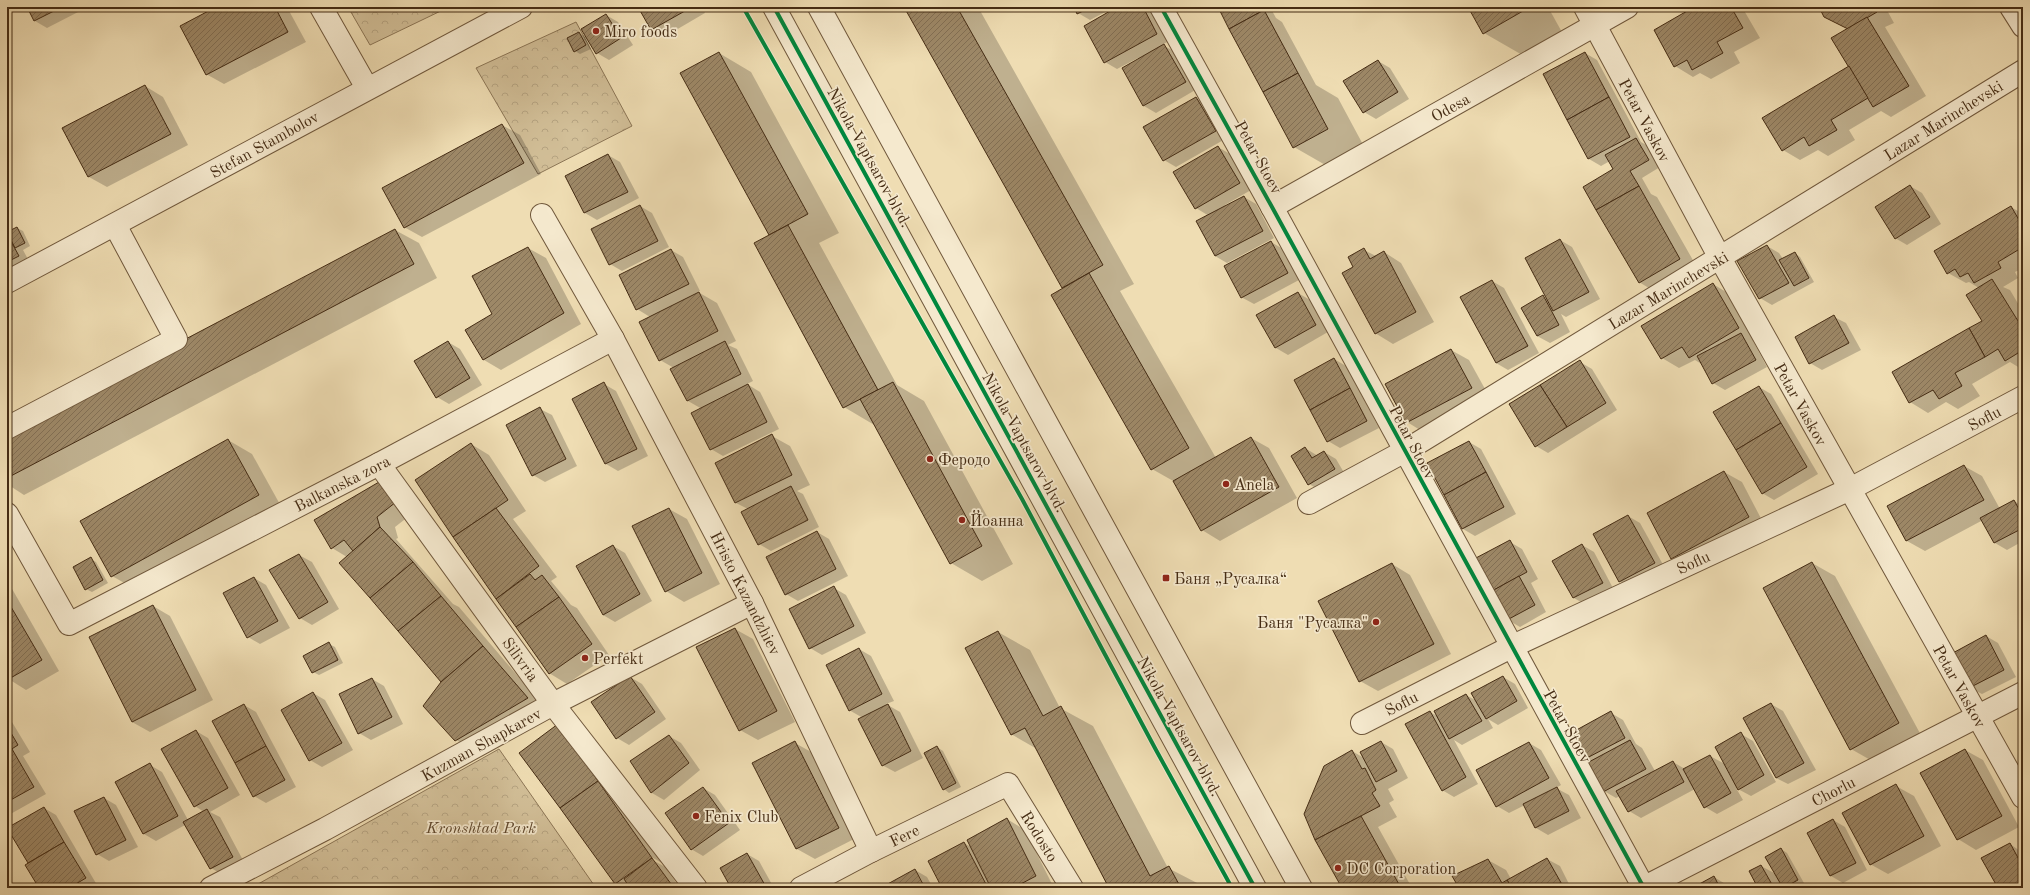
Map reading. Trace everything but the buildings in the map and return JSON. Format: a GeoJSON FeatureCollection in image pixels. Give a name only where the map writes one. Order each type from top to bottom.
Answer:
{"type":"FeatureCollection","features":[{"type":"Feature","properties":{"kind":"street"},"geometry":{"type":"LineString","coordinates":[[320,7],[366,88]]}},
{"type":"Feature","properties":{"kind":"street","name":"Stefan Stambolov"},"geometry":{"type":"LineString","coordinates":[[7,282],[366,88],[521,7]]}},
{"type":"Feature","properties":{"kind":"street","name":"Nikola Vaptsarov blvd."},"geometry":{"type":"LineString","coordinates":[[774,7],[1255,888]]}},
{"type":"Feature","properties":{"kind":"street","name":"Nikola Vaptsarov blvd."},"geometry":{"type":"LineString","coordinates":[[819,7],[1301,888]]}},
{"type":"Feature","properties":{"kind":"street","name":"Petar Stoev"},"geometry":{"type":"LineString","coordinates":[[1162,7],[1643,888]]}},
{"type":"Feature","properties":{"kind":"street","name":"Odesa"},"geometry":{"type":"LineString","coordinates":[[1272,206],[1590,16],[1627,7]]}},
{"type":"Feature","properties":{"kind":"street"},"geometry":{"type":"LineString","coordinates":[[2011,7],[2023,26]]}},
{"type":"Feature","properties":{"kind":"street","name":"Petar Vaskov"},"geometry":{"type":"LineString","coordinates":[[1590,16],[1720,258],[2023,797]]}},
{"type":"Feature","properties":{"kind":"street","name":"Lazar Marinchevski"},"geometry":{"type":"LineString","coordinates":[[1308,503],[1404,451],[2023,71]]}},
{"type":"Feature","properties":{"kind":"street","name":"Hristo Kazandzhiev"},"geometry":{"type":"LineString","coordinates":[[542,215],[613,340],[752,603],[871,851]]}},
{"type":"Feature","properties":{"kind":"street"},"geometry":{"type":"LineString","coordinates":[[7,428],[176,339],[115,225]]}},
{"type":"Feature","properties":{"kind":"street","name":"Balkanska zora"},"geometry":{"type":"LineString","coordinates":[[7,514],[69,624],[379,464],[613,340]]}},
{"type":"Feature","properties":{"kind":"street","name":"Soflu"},"geometry":{"type":"LineString","coordinates":[[1362,723],[1511,647],[1850,489],[2023,397]]}},
{"type":"Feature","properties":{"kind":"street","name":"Silivria"},"geometry":{"type":"LineString","coordinates":[[379,464],[553,704],[696,888]]}},
{"type":"Feature","properties":{"kind":"street","name":"Kuzman Shapkarev"},"geometry":{"type":"LineString","coordinates":[[211,888],[332,825],[553,704],[752,603]]}},
{"type":"Feature","properties":{"kind":"street","name":"Chorlu"},"geometry":{"type":"LineString","coordinates":[[1643,888],[2023,694]]}},
{"type":"Feature","properties":{"kind":"street","name":"Fere"},"geometry":{"type":"LineString","coordinates":[[801,888],[871,851],[1008,784]]}},
{"type":"Feature","properties":{"kind":"street","name":"Rodosto"},"geometry":{"type":"LineString","coordinates":[[1008,784],[1072,888]]}},
{"type":"Feature","properties":{"kind":"green space"},"geometry":{"type":"Polygon","coordinates":[[[348,7],[449,7],[370,45],[348,7]]]}},
{"type":"Feature","properties":{"kind":"green space"},"geometry":{"type":"Polygon","coordinates":[[[576,22],[632,126],[538,174],[476,68],[576,22]]]}},
{"type":"Feature","properties":{"kind":"green space","name":"Kronshtad Park"},"geometry":{"type":"Polygon","coordinates":[[[499,749],[596,888],[251,888],[499,749]]]}},
{"type":"Feature","properties":{"kind":"cycle path"},"geometry":{"type":"LineString","coordinates":[[743,7],[1022,499],[1156,750],[1232,888]]}},
{"type":"Feature","properties":{"kind":"cycle path"},"geometry":{"type":"LineString","coordinates":[[774,7],[1255,888]]}},
{"type":"Feature","properties":{"kind":"cycle path"},"geometry":{"type":"LineString","coordinates":[[1161,7],[1644,888]]}},
{"type":"Feature","properties":{"kind":"place","name":"Miro foods"},"geometry":{"type":"Point","coordinates":[596,31]}},
{"type":"Feature","properties":{"kind":"place","name":"Феродо"},"geometry":{"type":"Point","coordinates":[930,459]}},
{"type":"Feature","properties":{"kind":"place","name":"Anela"},"geometry":{"type":"Point","coordinates":[1226,484]}},
{"type":"Feature","properties":{"kind":"place","name":"Йоанна"},"geometry":{"type":"Point","coordinates":[962,520]}},
{"type":"Feature","properties":{"kind":"place","name":"Баня „Русалка“"},"geometry":{"type":"Point","coordinates":[1166,578]}},
{"type":"Feature","properties":{"kind":"place","name":"Баня \"Русалка\""},"geometry":{"type":"Point","coordinates":[1376,622]}},
{"type":"Feature","properties":{"kind":"place","name":"Perfekt"},"geometry":{"type":"Point","coordinates":[585,658]}},
{"type":"Feature","properties":{"kind":"place","name":"Fenix Club"},"geometry":{"type":"Point","coordinates":[696,816]}},
{"type":"Feature","properties":{"kind":"place","name":"DC Corporation"},"geometry":{"type":"Point","coordinates":[1338,868]}}]}
